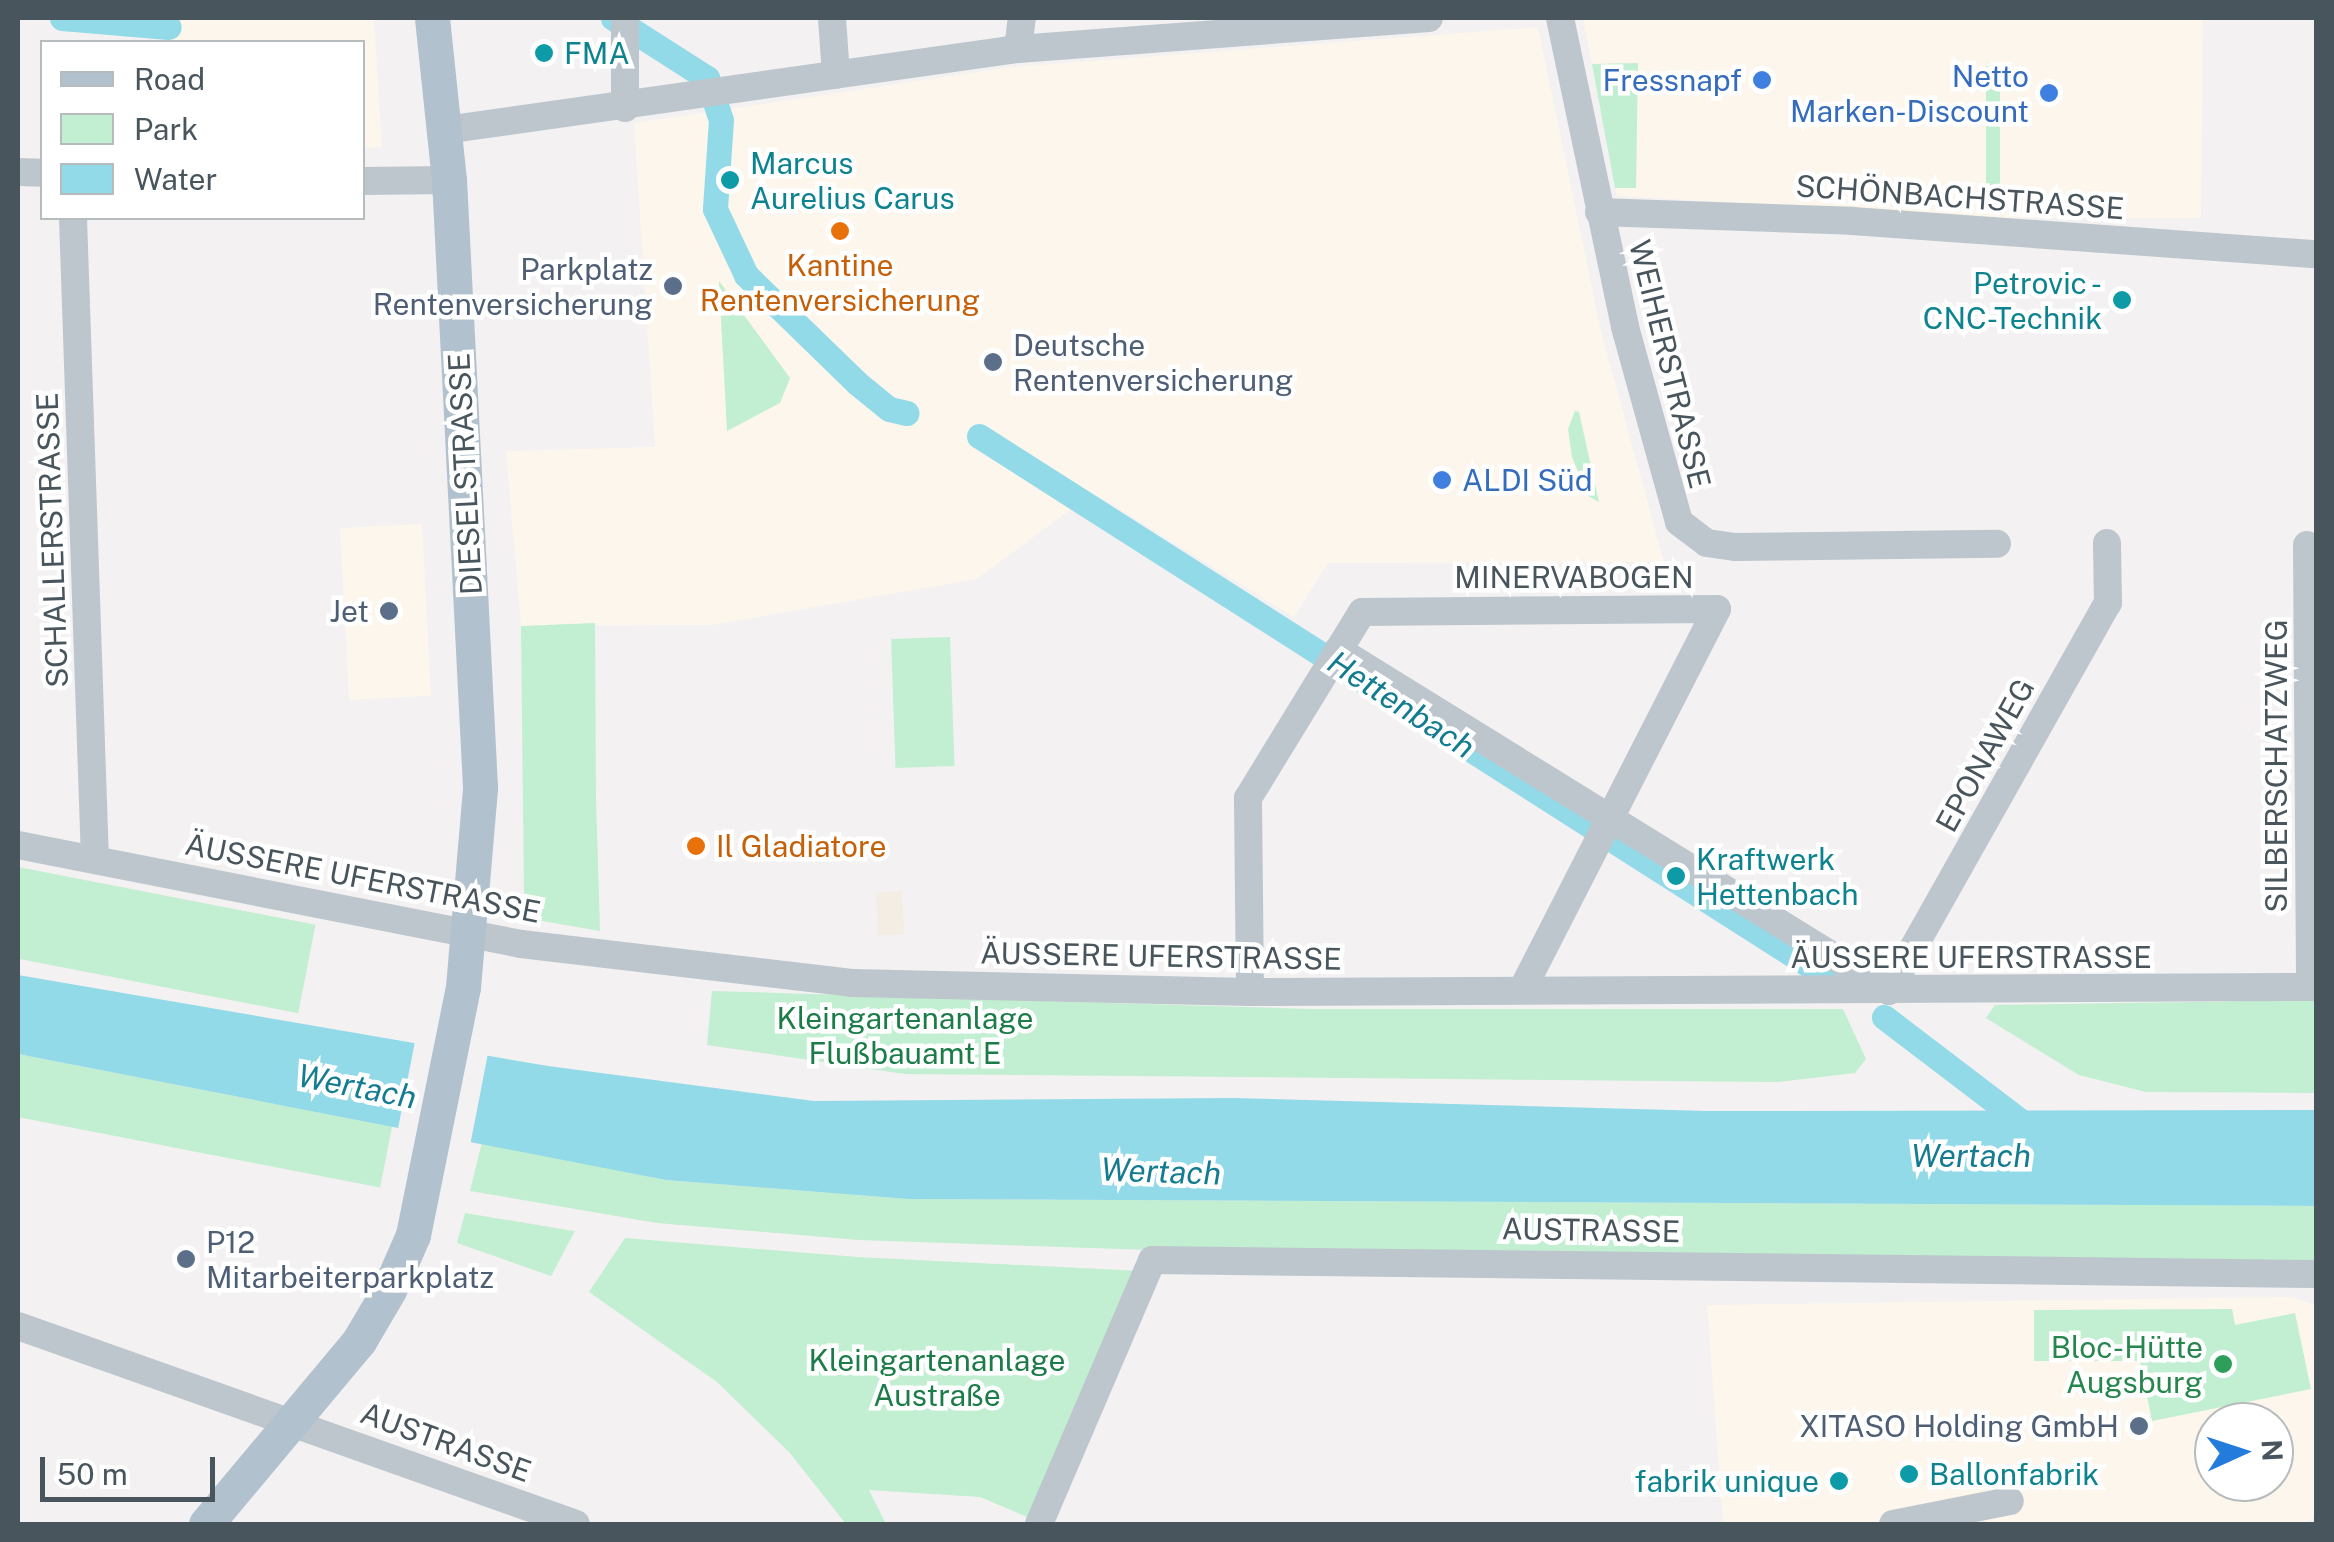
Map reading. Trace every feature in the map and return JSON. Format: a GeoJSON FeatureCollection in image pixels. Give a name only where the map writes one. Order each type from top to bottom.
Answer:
{"type":"FeatureCollection","features":[{"type":"Feature","properties":{"kind":"main road","name":"DIESELSTRASSE"},"geometry":{"type":"LineString","coordinates":[[206,1524],[358,1341],[389,1290],[412,1234],[462,987],[470,932],[480,786],[450,180],[432,18]]}},
{"type":"Feature","properties":{"kind":"street"},"geometry":{"type":"LineString","coordinates":[[832,18],[836,75]]}},
{"type":"Feature","properties":{"kind":"street"},"geometry":{"type":"LineString","coordinates":[[1018,49],[1022,18]]}},
{"type":"Feature","properties":{"kind":"street"},"geometry":{"type":"LineString","coordinates":[[445,130],[625,108],[1165,27],[1429,18]]}},
{"type":"Feature","properties":{"kind":"street","name":"WEIHERSTRASSE"},"geometry":{"type":"LineString","coordinates":[[1560,18],[1662,480],[1679,522],[1695,538],[1736,547],[1997,544]]}},
{"type":"Feature","properties":{"kind":"street"},"geometry":{"type":"LineString","coordinates":[[625,27],[625,108]]}},
{"type":"Feature","properties":{"kind":"street"},"geometry":{"type":"LineString","coordinates":[[365,182],[450,180]]}},
{"type":"Feature","properties":{"kind":"street","name":"SCHÖNBACHSTRASSE"},"geometry":{"type":"LineString","coordinates":[[1600,212],[1887,224],[2316,254]]}},
{"type":"Feature","properties":{"kind":"street","name":"SCHALLERSTRASSE"},"geometry":{"type":"LineString","coordinates":[[73,220],[95,860]]}},
{"type":"Feature","properties":{"kind":"street","name":"EPONAWEG"},"geometry":{"type":"LineString","coordinates":[[1889,990],[2108,603],[2107,543]]}},
{"type":"Feature","properties":{"kind":"street","name":"SILBERSCHATZWEG"},"geometry":{"type":"LineString","coordinates":[[2307,545],[2313,987]]}},
{"type":"Feature","properties":{"kind":"street","name":"MINERVABOGEN"},"geometry":{"type":"LineString","coordinates":[[1338,650],[1362,612],[1717,608],[1612,818]]}},
{"type":"Feature","properties":{"kind":"street"},"geometry":{"type":"LineString","coordinates":[[1250,992],[1248,798],[1338,650],[1889,990]]}},
{"type":"Feature","properties":{"kind":"street"},"geometry":{"type":"LineString","coordinates":[[1522,990],[1612,818]]}},
{"type":"Feature","properties":{"kind":"street","name":"ÄUSSERE UFERSTRASSE"},"geometry":{"type":"LineString","coordinates":[[18,846],[575,951],[852,983],[1250,992],[2313,987]]}},
{"type":"Feature","properties":{"kind":"street","name":"AUSTRASSE"},"geometry":{"type":"LineString","coordinates":[[1039,1524],[1152,1260],[2316,1274]]}},
{"type":"Feature","properties":{"kind":"street","name":"AUSTRASSE"},"geometry":{"type":"LineString","coordinates":[[18,1326],[576,1524]]}},
{"type":"Feature","properties":{"kind":"street"},"geometry":{"type":"LineString","coordinates":[[1893,1524],[2010,1501]]}},
{"type":"Feature","properties":{"kind":"shaded area"},"geometry":{"type":"Polygon","coordinates":[[[167,18],[374,18],[382,147],[365,148],[365,40],[168,40],[167,18]]]}},
{"type":"Feature","properties":{"kind":"shaded area"},"geometry":{"type":"Polygon","coordinates":[[[1583,18],[2203,18],[2201,218],[1998,218],[1617,196],[1583,18]]]}},
{"type":"Feature","properties":{"kind":"shaded area","name":"Deutsche Rentenversicherung"},"geometry":{"type":"Polygon","coordinates":[[[1538,27],[1601,331],[1664,562],[1328,563],[1294,617],[1093,493],[977,579],[712,625],[521,626],[506,451],[655,447],[634,123],[1012,67],[1538,27]]]}},
{"type":"Feature","properties":{"kind":"shaded area"},"geometry":{"type":"Polygon","coordinates":[[[422,524],[431,696],[349,700],[340,528],[422,524]]]}},
{"type":"Feature","properties":{"kind":"shaded area"},"geometry":{"type":"Polygon","coordinates":[[[2292,1297],[2316,1305],[2316,1517],[2303,1524],[1986,1524],[1981,1518],[1948,1524],[1723,1524],[1707,1305],[2292,1297]]]}},
{"type":"Feature","properties":{"kind":"green space"},"geometry":{"type":"Polygon","coordinates":[[[1638,63],[1636,188],[1615,188],[1592,64],[1638,63]]]}},
{"type":"Feature","properties":{"kind":"green space"},"geometry":{"type":"Polygon","coordinates":[[[1986,66],[2000,66],[2000,209],[1986,209],[1986,66]]]}},
{"type":"Feature","properties":{"kind":"green space"},"geometry":{"type":"Polygon","coordinates":[[[719,281],[790,378],[780,403],[727,431],[719,281]]]}},
{"type":"Feature","properties":{"kind":"green space"},"geometry":{"type":"Polygon","coordinates":[[[1575,411],[1579,412],[1599,502],[1588,496],[1572,457],[1568,429],[1575,411]]]}},
{"type":"Feature","properties":{"kind":"green space"},"geometry":{"type":"Polygon","coordinates":[[[595,623],[600,931],[531,919],[524,897],[521,626],[595,623]]]}},
{"type":"Feature","properties":{"kind":"green space"},"geometry":{"type":"Polygon","coordinates":[[[950,637],[955,766],[896,768],[891,639],[950,637]]]}},
{"type":"Feature","properties":{"kind":"green space"},"geometry":{"type":"Polygon","coordinates":[[[18,867],[315,925],[298,1013],[18,959],[18,867]]]}},
{"type":"Feature","properties":{"kind":"green space","name":"Kleingartenanlage Flußbauamt E"},"geometry":{"type":"Polygon","coordinates":[[[712,991],[1311,1009],[1843,1009],[1866,1059],[1855,1073],[1777,1082],[905,1074],[707,1045],[712,991]]]}},
{"type":"Feature","properties":{"kind":"green space"},"geometry":{"type":"Polygon","coordinates":[[[2316,1000],[2316,1093],[2146,1092],[2079,1075],[1986,1018],[1995,1005],[2316,1000]]]}},
{"type":"Feature","properties":{"kind":"green space"},"geometry":{"type":"Polygon","coordinates":[[[18,1054],[392,1127],[380,1188],[18,1117],[18,1054]]]}},
{"type":"Feature","properties":{"kind":"green space"},"geometry":{"type":"Polygon","coordinates":[[[482,1142],[666,1180],[908,1199],[2316,1206],[2316,1264],[1151,1250],[859,1240],[657,1223],[470,1191],[482,1142]]]}},
{"type":"Feature","properties":{"kind":"green space"},"geometry":{"type":"Polygon","coordinates":[[[465,1213],[575,1231],[551,1276],[457,1243],[465,1213]]]}},
{"type":"Feature","properties":{"kind":"green space","name":"Kleingartenanlage Austraße"},"geometry":{"type":"Polygon","coordinates":[[[625,1238],[857,1257],[1140,1271],[1032,1519],[980,1497],[869,1490],[886,1524],[846,1524],[789,1452],[717,1382],[589,1292],[625,1238]]]}},
{"type":"Feature","properties":{"kind":"green space","name":"Bloc-Hütte Augsburg"},"geometry":{"type":"Polygon","coordinates":[[[2232,1309],[2235,1325],[2295,1313],[2311,1389],[2246,1402],[2194,1402],[2194,1413],[2152,1421],[2140,1361],[2034,1361],[2034,1310],[2232,1309]]]}},
{"type":"Feature","properties":{"kind":"sand"},"geometry":{"type":"Polygon","coordinates":[[[902,891],[904,934],[878,935],[876,892],[902,891]]]}},
{"type":"Feature","properties":{"kind":"water","name":"Wertach"},"geometry":{"type":"Polygon","coordinates":[[[18,975],[548,1066],[814,1101],[1233,1098],[1708,1111],[2316,1110],[2316,1206],[908,1199],[666,1180],[18,1054],[18,975]]]}},
{"type":"Feature","properties":{"kind":"pier"},"geometry":{"type":"Polygon","coordinates":[[[416,1036],[489,1050],[470,1145],[397,1131],[416,1036]]]}},
{"type":"Feature","properties":{"kind":"waterway","name":"Hettenbach"},"geometry":{"type":"LineString","coordinates":[[62,18],[169,27]]}},
{"type":"Feature","properties":{"kind":"waterway","name":"Hettenbach"},"geometry":{"type":"LineString","coordinates":[[613,18],[707,78],[721,120],[715,209],[746,275],[857,383],[889,409],[907,413]]}},
{"type":"Feature","properties":{"kind":"waterway","name":"Hettenbach"},"geometry":{"type":"LineString","coordinates":[[979,436],[1823,974]]}},
{"type":"Feature","properties":{"kind":"waterway","name":"Hettenbach"},"geometry":{"type":"LineString","coordinates":[[1884,1017],[2031,1129]]}},
{"type":"Feature","properties":{"kind":"place","name":"FMA"},"geometry":{"type":"Point","coordinates":[544,53]}},
{"type":"Feature","properties":{"kind":"place","name":"Fressnapf"},"geometry":{"type":"Point","coordinates":[1762,80]}},
{"type":"Feature","properties":{"kind":"place","name":"Netto Marken-Discount"},"geometry":{"type":"Point","coordinates":[2049,93]}},
{"type":"Feature","properties":{"kind":"place","name":"Marcus Aurelius Carus"},"geometry":{"type":"Point","coordinates":[730,180]}},
{"type":"Feature","properties":{"kind":"place","name":"Kantine Rentenversicherung"},"geometry":{"type":"Point","coordinates":[840,231]}},
{"type":"Feature","properties":{"kind":"place","name":"Parkplatz Rentenversicherung"},"geometry":{"type":"Point","coordinates":[673,286]}},
{"type":"Feature","properties":{"kind":"place","name":"Petrovic - CNC-Technik"},"geometry":{"type":"Point","coordinates":[2122,300]}},
{"type":"Feature","properties":{"kind":"place","name":"Deutsche Rentenversicherung"},"geometry":{"type":"Point","coordinates":[993,362]}},
{"type":"Feature","properties":{"kind":"place","name":"ALDI Süd"},"geometry":{"type":"Point","coordinates":[1442,480]}},
{"type":"Feature","properties":{"kind":"place","name":"Jet"},"geometry":{"type":"Point","coordinates":[389,611]}},
{"type":"Feature","properties":{"kind":"place","name":"Il Gladiatore"},"geometry":{"type":"Point","coordinates":[696,846]}},
{"type":"Feature","properties":{"kind":"place","name":"Kraftwerk Hettenbach"},"geometry":{"type":"Point","coordinates":[1676,876]}},
{"type":"Feature","properties":{"kind":"place","name":"P12 Mitarbeiterparkplatz"},"geometry":{"type":"Point","coordinates":[186,1259]}},
{"type":"Feature","properties":{"kind":"place","name":"Bloc-Hütte Augsburg"},"geometry":{"type":"Point","coordinates":[2223,1364]}},
{"type":"Feature","properties":{"kind":"place","name":"XITASO Holding GmbH"},"geometry":{"type":"Point","coordinates":[2139,1426]}},
{"type":"Feature","properties":{"kind":"place","name":"Ballonfabrik"},"geometry":{"type":"Point","coordinates":[1909,1474]}},
{"type":"Feature","properties":{"kind":"place","name":"fabrik unique"},"geometry":{"type":"Point","coordinates":[1839,1481]}}]}
